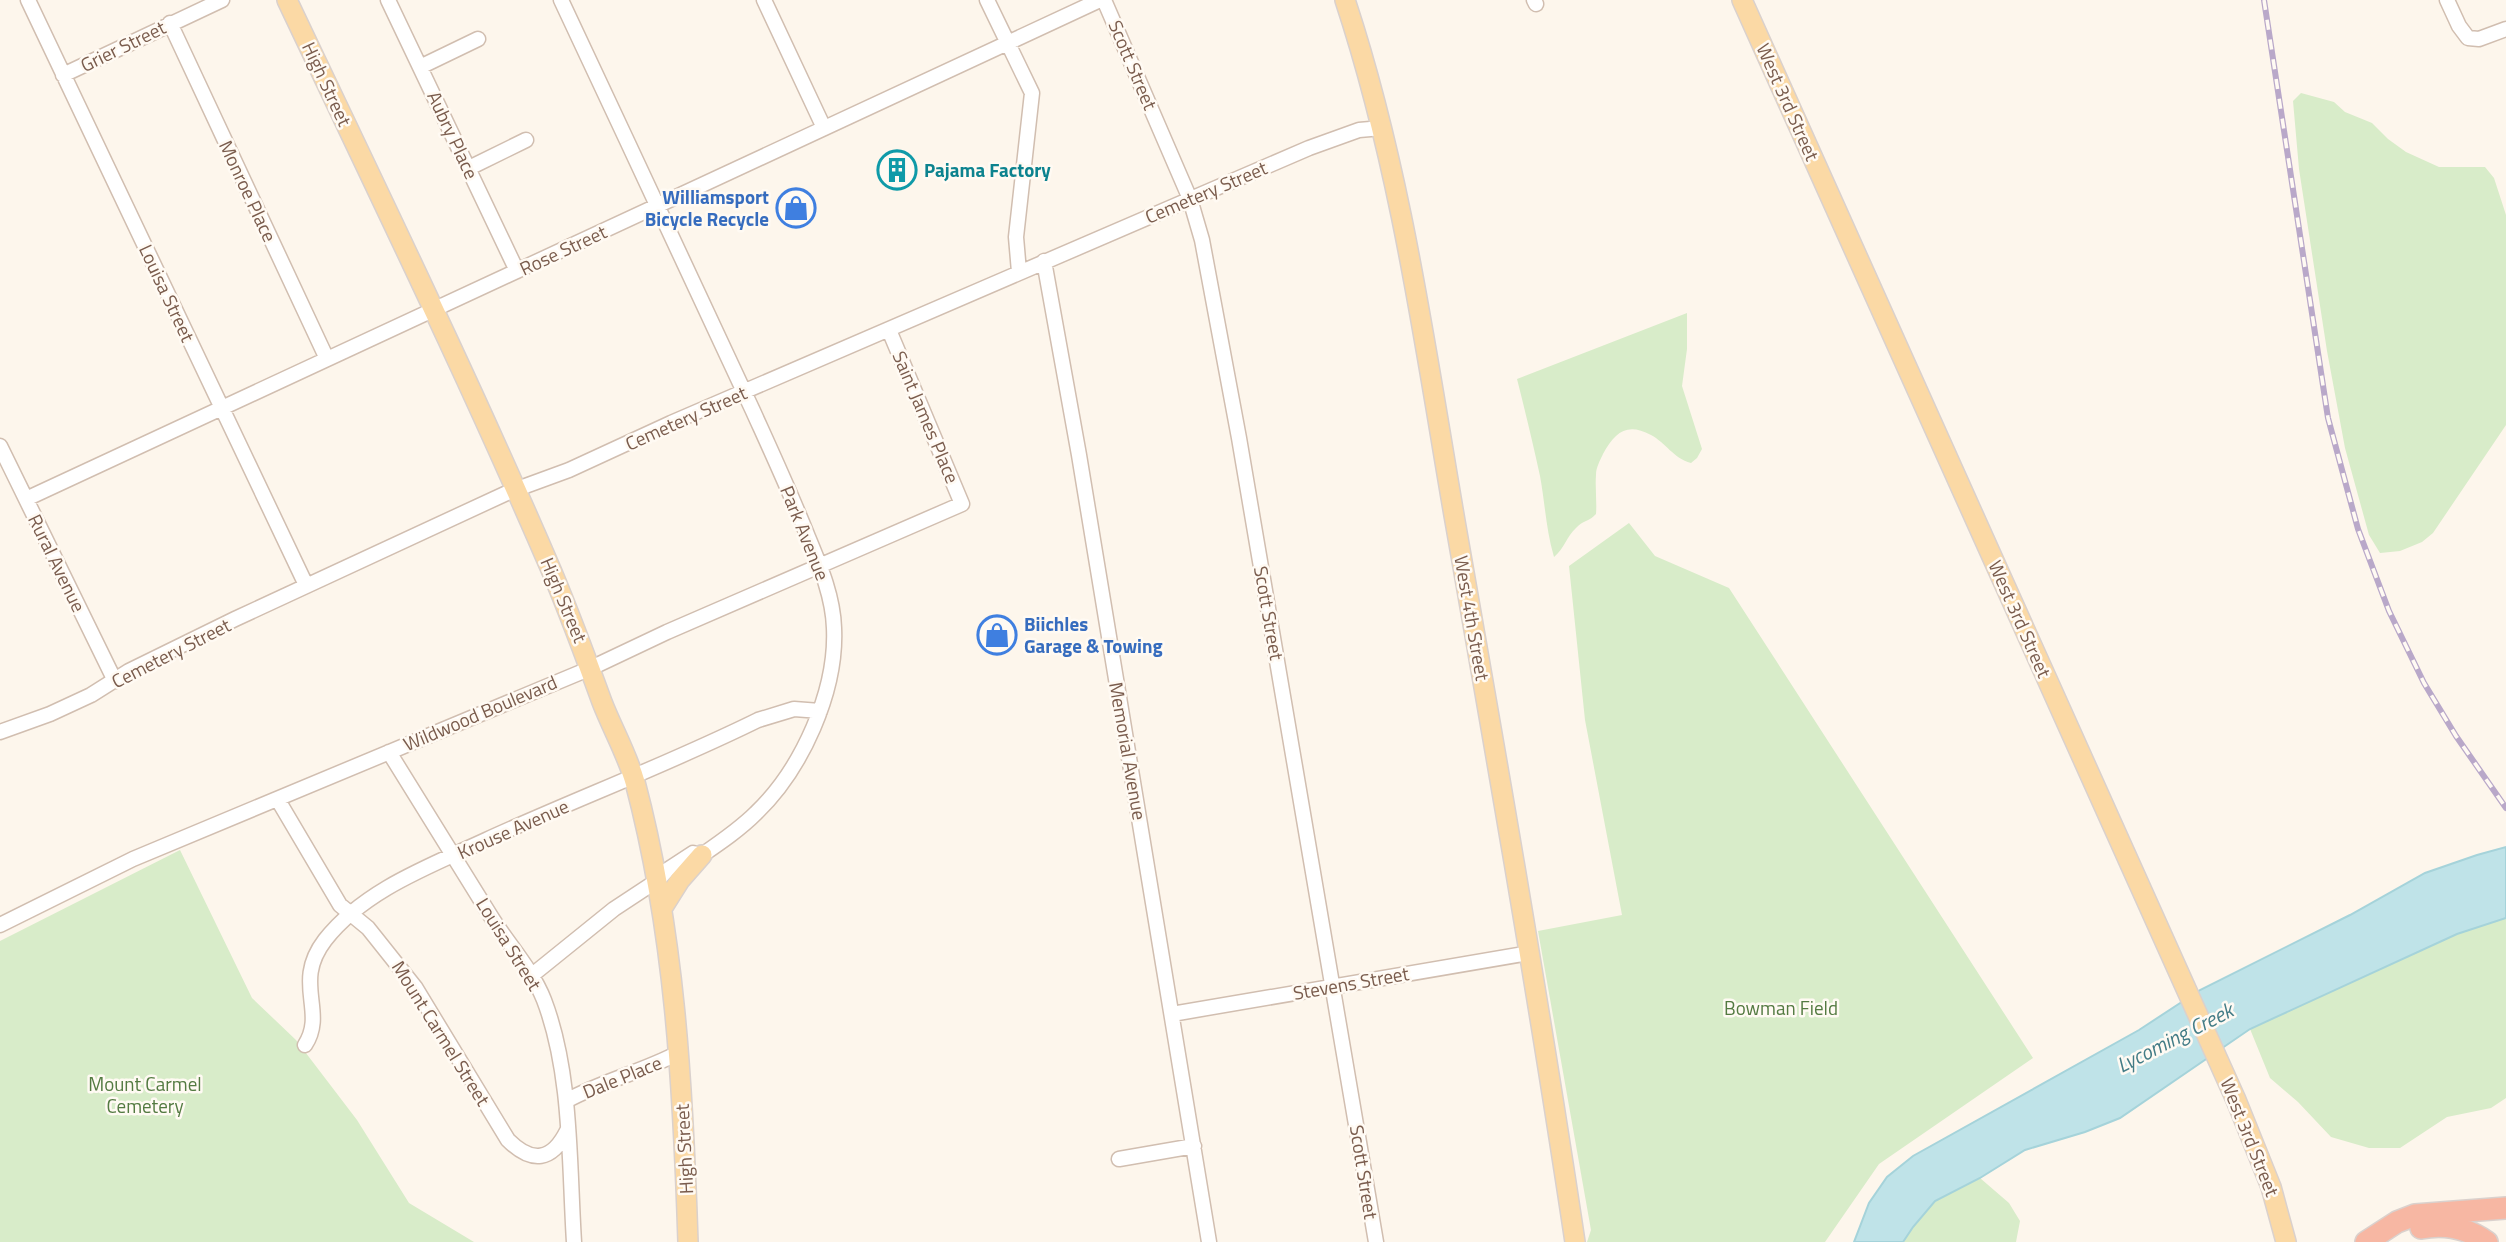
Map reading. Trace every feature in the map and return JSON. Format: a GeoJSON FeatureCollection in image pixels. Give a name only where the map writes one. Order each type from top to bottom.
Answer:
{"type":"FeatureCollection","features":[{"type":"Feature","properties":{"kind":"highway"},"geometry":{"type":"LineString","coordinates":[[2365,1242],[2397,1222],[2415,1215],[2506,1208]]}},
{"type":"Feature","properties":{"kind":"highway"},"geometry":{"type":"LineString","coordinates":[[2391,1242],[2411,1231],[2436,1226],[2463,1229],[2487,1242]]}},
{"type":"Feature","properties":{"kind":"main road","name":"High Street"},"geometry":{"type":"LineString","coordinates":[[288,0],[517,489],[633,776],[663,907],[678,1053],[688,1242]]}},
{"type":"Feature","properties":{"kind":"main road","name":"West 4th Street"},"geometry":{"type":"LineString","coordinates":[[1345,0],[1382,128],[1414,284],[1529,953],[1575,1242]]}},
{"type":"Feature","properties":{"kind":"main road","name":"West 3rd Street"},"geometry":{"type":"LineString","coordinates":[[1742,0],[2236,1100],[2271,1187],[2286,1242]]}},
{"type":"Feature","properties":{"kind":"main road"},"geometry":{"type":"LineString","coordinates":[[663,907],[680,880],[702,855]]}},
{"type":"Feature","properties":{"kind":"street","name":"Louisa Street"},"geometry":{"type":"LineString","coordinates":[[28,0],[306,585]]}},
{"type":"Feature","properties":{"kind":"street","name":"Grier Street"},"geometry":{"type":"LineString","coordinates":[[63,75],[222,0]]}},
{"type":"Feature","properties":{"kind":"street","name":"Aubry Place"},"geometry":{"type":"LineString","coordinates":[[388,0],[517,271]]}},
{"type":"Feature","properties":{"kind":"street","name":"Park Avenue"},"geometry":{"type":"LineString","coordinates":[[531,976],[614,909],[658,880],[667,870],[693,853],[702,855],[758,812],[776,791],[803,747],[820,711],[834,647],[833,614],[820,566],[780,471],[561,0]]}},
{"type":"Feature","properties":{"kind":"street"},"geometry":{"type":"LineString","coordinates":[[764,0],[824,128]]}},
{"type":"Feature","properties":{"kind":"street"},"geometry":{"type":"LineString","coordinates":[[987,0],[1032,93],[1016,237],[1019,272]]}},
{"type":"Feature","properties":{"kind":"street","name":"Rose Street"},"geometry":{"type":"LineString","coordinates":[[26,499],[1102,0]]}},
{"type":"Feature","properties":{"kind":"street","name":"Scott Street"},"geometry":{"type":"LineString","coordinates":[[1102,0],[1190,198],[1202,240],[1268,603],[1376,1242]]}},
{"type":"Feature","properties":{"kind":"street"},"geometry":{"type":"LineString","coordinates":[[2447,0],[2468,38],[2479,39],[2506,29]]}},
{"type":"Feature","properties":{"kind":"street","name":"Monroe Place"},"geometry":{"type":"LineString","coordinates":[[170,23],[327,359]]}},
{"type":"Feature","properties":{"kind":"street"},"geometry":{"type":"LineString","coordinates":[[420,67],[478,39]]}},
{"type":"Feature","properties":{"kind":"street","name":"Cemetery Street"},"geometry":{"type":"LineString","coordinates":[[0,732],[92,695],[129,671],[306,585],[517,489],[569,470],[1190,198],[1340,136],[1382,128]]}},
{"type":"Feature","properties":{"kind":"street"},"geometry":{"type":"LineString","coordinates":[[468,168],[526,140]]}},
{"type":"Feature","properties":{"kind":"street","name":"Memorial Avenue"},"geometry":{"type":"LineString","coordinates":[[1044,261],[1079,455],[1209,1242]]}},
{"type":"Feature","properties":{"kind":"street","name":"Saint James Place"},"geometry":{"type":"LineString","coordinates":[[889,330],[962,504]]}},
{"type":"Feature","properties":{"kind":"street","name":"Rural Avenue"},"geometry":{"type":"LineString","coordinates":[[0,446],[115,681]]}},
{"type":"Feature","properties":{"kind":"street","name":"Wildwood Boulevard"},"geometry":{"type":"LineString","coordinates":[[0,925],[133,859],[591,668],[667,632],[962,504]]}},
{"type":"Feature","properties":{"kind":"street","name":"Krouse Avenue"},"geometry":{"type":"LineString","coordinates":[[305,1045],[313,1027],[308,986],[311,967],[324,941],[350,913],[383,891],[454,855],[773,714],[803,708],[820,711]]}},
{"type":"Feature","properties":{"kind":"street","name":"Louisa Street"},"geometry":{"type":"LineString","coordinates":[[389,752],[544,999],[552,1026],[566,1101],[575,1242]]}},
{"type":"Feature","properties":{"kind":"street","name":"Mount Carmel Street"},"geometry":{"type":"LineString","coordinates":[[278,800],[340,905],[368,928],[415,987],[508,1140],[525,1154],[543,1156],[555,1150],[567,1130]]}},
{"type":"Feature","properties":{"kind":"street","name":"Stevens Street"},"geometry":{"type":"LineString","coordinates":[[1172,1014],[1529,953]]}},
{"type":"Feature","properties":{"kind":"street","name":"Dale Place"},"geometry":{"type":"LineString","coordinates":[[566,1101],[587,1089],[659,1063],[678,1053]]}},
{"type":"Feature","properties":{"kind":"street"},"geometry":{"type":"LineString","coordinates":[[1119,1159],[1194,1146]]}},
{"type":"Feature","properties":{"kind":"green space"},"geometry":{"type":"Polygon","coordinates":[[[2301,93],[2334,102],[2345,112],[2372,123],[2406,152],[2439,167],[2485,167],[2494,178],[2506,215],[2506,425],[2433,533],[2422,542],[2400,551],[2380,553],[2369,535],[2345,448],[2299,169],[2293,101],[2301,93]]]}},
{"type":"Feature","properties":{"kind":"green space"},"geometry":{"type":"Polygon","coordinates":[[[1687,313],[1687,349],[1682,386],[1702,449],[1691,463],[1679,458],[1656,438],[1643,431],[1622,431],[1608,446],[1597,469],[1596,514],[1576,528],[1554,557],[1540,476],[1517,379],[1687,313]]]}},
{"type":"Feature","properties":{"kind":"green space","name":"Bowman Field"},"geometry":{"type":"Polygon","coordinates":[[[1629,523],[1655,556],[1729,588],[2033,1058],[1879,1164],[1825,1242],[1587,1242],[1591,1230],[1538,931],[1622,915],[1585,720],[1569,566],[1629,523]]]}},
{"type":"Feature","properties":{"kind":"green space","name":"Mount Carmel Cemetery"},"geometry":{"type":"Polygon","coordinates":[[[180,850],[252,998],[296,1040],[357,1120],[409,1203],[474,1242],[0,1242],[0,941],[180,850]]]}},
{"type":"Feature","properties":{"kind":"green space"},"geometry":{"type":"Polygon","coordinates":[[[2506,918],[2506,1098],[2491,1108],[2447,1117],[2400,1148],[2369,1148],[2331,1137],[2298,1102],[2270,1078],[2250,1029],[2457,934],[2506,918]]]}},
{"type":"Feature","properties":{"kind":"green space"},"geometry":{"type":"Polygon","coordinates":[[[1980,1178],[2009,1203],[2020,1221],[2016,1242],[1903,1242],[1935,1201],[1980,1178]]]}},
{"type":"Feature","properties":{"kind":"water","name":"Lycoming Creek"},"geometry":{"type":"Polygon","coordinates":[[[2506,847],[2506,918],[2457,934],[2250,1029],[2120,1118],[2025,1150],[1980,1178],[1935,1201],[1903,1242],[1854,1242],[1869,1203],[1887,1177],[1913,1156],[2139,1030],[2200,990],[2350,915],[2425,873],[2506,847]]]}},
{"type":"Feature","properties":{"kind":"railway"},"geometry":{"type":"LineString","coordinates":[[2264,0],[2328,418],[2358,529],[2389,611],[2424,683],[2456,736],[2506,808]]}},
{"type":"Feature","properties":{"kind":"place","name":"Pajama Factory"},"geometry":{"type":"Point","coordinates":[897,170]}},
{"type":"Feature","properties":{"kind":"place","name":"Williamsport Bicycle Recycle"},"geometry":{"type":"Point","coordinates":[796,208]}},
{"type":"Feature","properties":{"kind":"place","name":"Biichles Garage & Towing"},"geometry":{"type":"Point","coordinates":[997,635]}}]}
